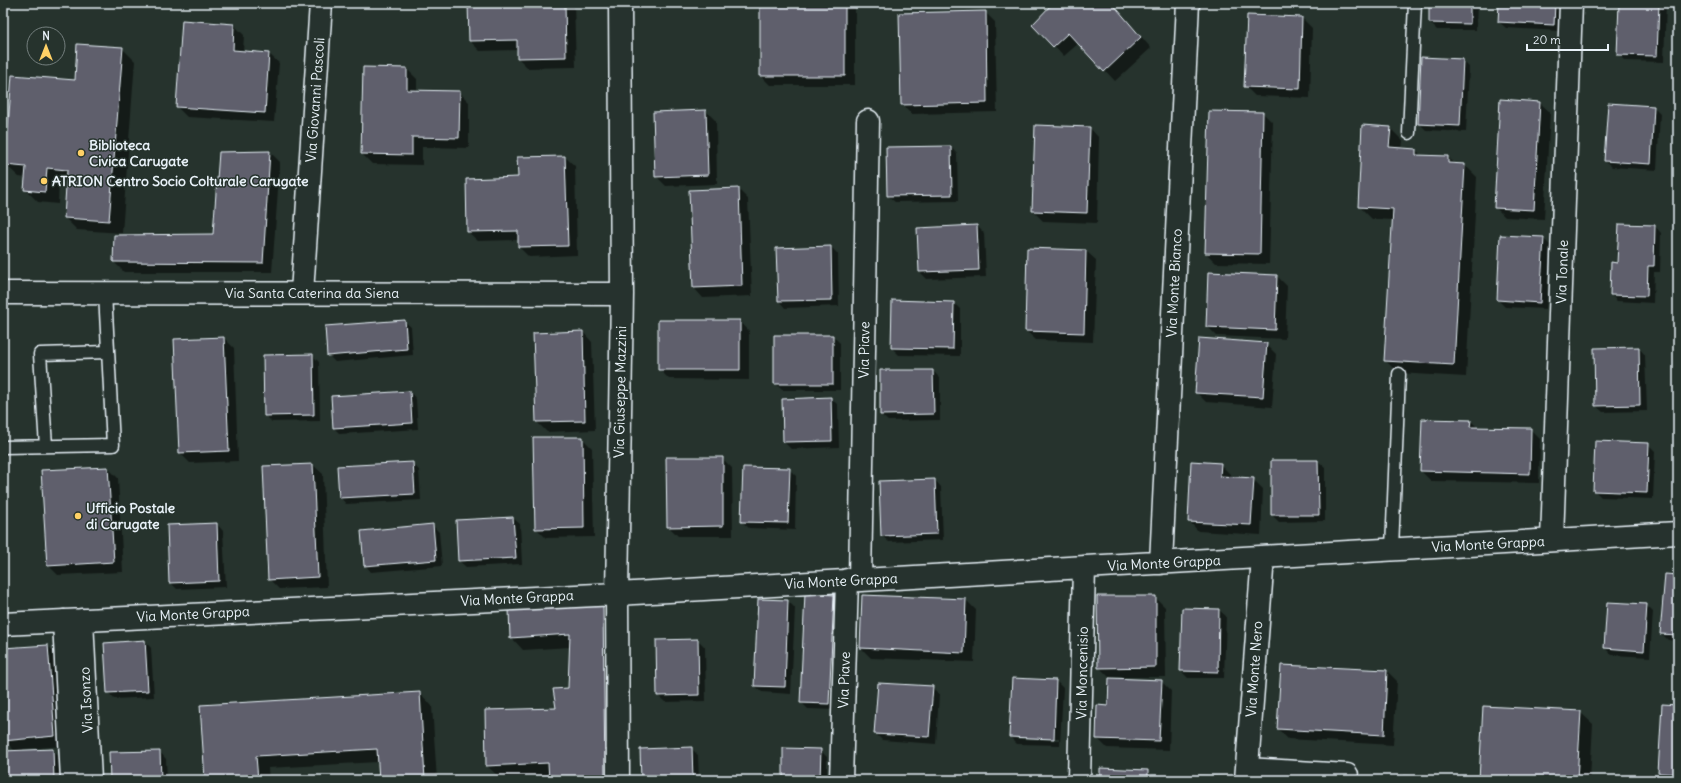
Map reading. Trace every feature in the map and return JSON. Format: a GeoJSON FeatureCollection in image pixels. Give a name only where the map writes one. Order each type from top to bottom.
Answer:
{"type":"FeatureCollection","features":[{"type":"Feature","properties":{"kind":"street","name":"Via Giovanni Pascoli"},"geometry":{"type":"LineString","coordinates":[[302,293],[321,3]]}},
{"type":"Feature","properties":{"kind":"street","name":"Via Giuseppe Mazzini"},"geometry":{"type":"LineString","coordinates":[[618,780],[617,594],[622,294],[620,3]]}},
{"type":"Feature","properties":{"kind":"street","name":"Via Monte Bianco"},"geometry":{"type":"LineString","coordinates":[[1161,563],[1188,3]]}},
{"type":"Feature","properties":{"kind":"street","name":"Via Tonale"},"geometry":{"type":"LineString","coordinates":[[1552,540],[1571,3]]}},
{"type":"Feature","properties":{"kind":"street","name":"Via Piave"},"geometry":{"type":"LineString","coordinates":[[841,780],[853,580],[868,121]]}},
{"type":"Feature","properties":{"kind":"street","name":"Via Santa Caterina da Siena"},"geometry":{"type":"LineString","coordinates":[[3,293],[622,294]]}},
{"type":"Feature","properties":{"kind":"street","name":"Via Monte Grappa"},"geometry":{"type":"LineString","coordinates":[[3,624],[617,594],[1678,533]]}},
{"type":"Feature","properties":{"kind":"street","name":"Via Monte Nero"},"geometry":{"type":"LineString","coordinates":[[1246,775],[1263,557]]}},
{"type":"Feature","properties":{"kind":"street","name":"Via Moncenisio"},"geometry":{"type":"LineString","coordinates":[[1079,780],[1084,567]]}},
{"type":"Feature","properties":{"kind":"street","name":"Via Isonzo"},"geometry":{"type":"LineString","coordinates":[[72,780],[73,620]]}},
{"type":"Feature","properties":{"kind":"street","name":"Via Isonzo"},"geometry":{"type":"LineString","coordinates":[[73,620],[90,780]]}},
{"type":"Feature","properties":{"kind":"street"},"geometry":{"type":"LineString","coordinates":[[1246,775],[1347,775]]}},
{"type":"Feature","properties":{"kind":"lane"},"geometry":{"type":"LineString","coordinates":[[1409,133],[1415,3]]}},
{"type":"Feature","properties":{"kind":"lane"},"geometry":{"type":"LineString","coordinates":[[3,447],[112,445],[105,293]]}},
{"type":"Feature","properties":{"kind":"lane"},"geometry":{"type":"LineString","coordinates":[[46,446],[40,354],[108,352]]}},
{"type":"Feature","properties":{"kind":"lane"},"geometry":{"type":"LineString","coordinates":[[1392,549],[1399,374]]}},
{"type":"Feature","properties":{"kind":"building"},"geometry":{"type":"Polygon","coordinates":[[[468,3],[565,3],[566,57],[517,58],[517,40],[469,41],[468,3]]]}},
{"type":"Feature","properties":{"kind":"building"},"geometry":{"type":"Polygon","coordinates":[[[760,3],[845,3],[845,76],[760,76],[760,3]]]}},
{"type":"Feature","properties":{"kind":"building"},"geometry":{"type":"Polygon","coordinates":[[[1053,3],[1112,3],[1141,37],[1104,72],[1068,33],[1053,47],[1032,25],[1053,3]]]}},
{"type":"Feature","properties":{"kind":"building"},"geometry":{"type":"Polygon","coordinates":[[[1429,3],[1470,3],[1470,24],[1429,23],[1429,3]]]}},
{"type":"Feature","properties":{"kind":"building"},"geometry":{"type":"Polygon","coordinates":[[[1499,3],[1555,3],[1554,25],[1498,22],[1499,3]]]}},
{"type":"Feature","properties":{"kind":"building"},"geometry":{"type":"Polygon","coordinates":[[[1619,3],[1659,3],[1657,56],[1617,55],[1619,3]]]}},
{"type":"Feature","properties":{"kind":"building"},"geometry":{"type":"Polygon","coordinates":[[[986,11],[987,103],[901,105],[899,13],[986,11]]]}},
{"type":"Feature","properties":{"kind":"building"},"geometry":{"type":"Polygon","coordinates":[[[1247,15],[1302,17],[1300,89],[1244,87],[1247,15]]]}},
{"type":"Feature","properties":{"kind":"building"},"geometry":{"type":"Polygon","coordinates":[[[182,20],[234,24],[233,50],[269,53],[265,113],[176,107],[182,20]]]}},
{"type":"Feature","properties":{"kind":"building"},"geometry":{"type":"Polygon","coordinates":[[[77,44],[123,47],[109,221],[64,218],[67,170],[47,168],[45,192],[24,190],[26,167],[5,165],[12,75],[75,80],[77,44]]]}},
{"type":"Feature","properties":{"kind":"building"},"geometry":{"type":"Polygon","coordinates":[[[1421,57],[1463,59],[1460,126],[1418,124],[1421,57]]]}},
{"type":"Feature","properties":{"kind":"building"},"geometry":{"type":"Polygon","coordinates":[[[363,67],[407,68],[407,90],[460,91],[459,138],[412,137],[412,155],[361,154],[363,67]]]}},
{"type":"Feature","properties":{"kind":"building"},"geometry":{"type":"Polygon","coordinates":[[[1500,99],[1540,102],[1534,210],[1494,208],[1500,99]]]}},
{"type":"Feature","properties":{"kind":"building"},"geometry":{"type":"Polygon","coordinates":[[[1608,103],[1654,106],[1651,164],[1604,161],[1608,103]]]}},
{"type":"Feature","properties":{"kind":"building"},"geometry":{"type":"Polygon","coordinates":[[[706,110],[708,175],[655,177],[653,112],[706,110]]]}},
{"type":"Feature","properties":{"kind":"building"},"geometry":{"type":"Polygon","coordinates":[[[1209,111],[1263,112],[1260,254],[1205,253],[1209,111]]]}},
{"type":"Feature","properties":{"kind":"building"},"geometry":{"type":"Polygon","coordinates":[[[1035,125],[1090,127],[1087,213],[1032,211],[1035,125]]]}},
{"type":"Feature","properties":{"kind":"building"},"geometry":{"type":"Polygon","coordinates":[[[1362,125],[1391,127],[1389,147],[1416,149],[1416,155],[1448,156],[1448,163],[1465,164],[1454,365],[1384,361],[1393,209],[1358,207],[1362,125]]]}},
{"type":"Feature","properties":{"kind":"building"},"geometry":{"type":"Polygon","coordinates":[[[951,146],[952,195],[887,196],[886,147],[951,146]]]}},
{"type":"Feature","properties":{"kind":"building"},"geometry":{"type":"Polygon","coordinates":[[[270,151],[263,263],[113,262],[114,235],[213,234],[219,152],[270,151]]]}},
{"type":"Feature","properties":{"kind":"building"},"geometry":{"type":"Polygon","coordinates":[[[565,156],[568,246],[518,247],[518,231],[467,232],[466,179],[518,177],[517,157],[565,156]]]}},
{"type":"Feature","properties":{"kind":"building"},"geometry":{"type":"Polygon","coordinates":[[[739,188],[742,286],[693,288],[689,190],[739,188]]]}},
{"type":"Feature","properties":{"kind":"building"},"geometry":{"type":"Polygon","coordinates":[[[1619,224],[1655,225],[1654,266],[1648,266],[1647,296],[1610,295],[1611,262],[1617,263],[1619,224]]]}},
{"type":"Feature","properties":{"kind":"building"},"geometry":{"type":"Polygon","coordinates":[[[977,225],[979,270],[919,272],[917,228],[977,225]]]}},
{"type":"Feature","properties":{"kind":"building"},"geometry":{"type":"Polygon","coordinates":[[[1500,235],[1544,237],[1540,303],[1497,300],[1500,235]]]}},
{"type":"Feature","properties":{"kind":"building"},"geometry":{"type":"Polygon","coordinates":[[[831,246],[832,300],[778,301],[776,248],[831,246]]]}},
{"type":"Feature","properties":{"kind":"building"},"geometry":{"type":"Polygon","coordinates":[[[1027,248],[1086,250],[1084,333],[1025,331],[1027,248]]]}},
{"type":"Feature","properties":{"kind":"building"},"geometry":{"type":"Polygon","coordinates":[[[1208,272],[1277,275],[1275,330],[1206,327],[1208,272]]]}},
{"type":"Feature","properties":{"kind":"building"},"geometry":{"type":"Polygon","coordinates":[[[892,300],[954,302],[953,349],[891,348],[892,300]]]}},
{"type":"Feature","properties":{"kind":"building"},"geometry":{"type":"Polygon","coordinates":[[[405,320],[407,349],[327,356],[325,326],[405,320]]]}},
{"type":"Feature","properties":{"kind":"building"},"geometry":{"type":"Polygon","coordinates":[[[658,320],[740,320],[740,370],[658,370],[658,320]]]}},
{"type":"Feature","properties":{"kind":"building"},"geometry":{"type":"Polygon","coordinates":[[[583,331],[585,421],[536,422],[533,333],[583,331]]]}},
{"type":"Feature","properties":{"kind":"building"},"geometry":{"type":"Polygon","coordinates":[[[774,335],[833,335],[833,384],[774,384],[774,335]]]}},
{"type":"Feature","properties":{"kind":"building"},"geometry":{"type":"Polygon","coordinates":[[[224,337],[229,451],[179,453],[174,339],[224,337]]]}},
{"type":"Feature","properties":{"kind":"building"},"geometry":{"type":"Polygon","coordinates":[[[1199,338],[1267,343],[1263,397],[1195,393],[1199,338]]]}},
{"type":"Feature","properties":{"kind":"building"},"geometry":{"type":"Polygon","coordinates":[[[1639,347],[1640,405],[1595,406],[1594,348],[1639,347]]]}},
{"type":"Feature","properties":{"kind":"building"},"geometry":{"type":"Polygon","coordinates":[[[313,354],[314,415],[264,416],[263,355],[313,354]]]}},
{"type":"Feature","properties":{"kind":"building"},"geometry":{"type":"Polygon","coordinates":[[[880,370],[933,370],[934,414],[880,415],[880,370]]]}},
{"type":"Feature","properties":{"kind":"building"},"geometry":{"type":"Polygon","coordinates":[[[410,391],[412,423],[333,428],[331,396],[410,391]]]}},
{"type":"Feature","properties":{"kind":"building"},"geometry":{"type":"Polygon","coordinates":[[[831,397],[832,441],[783,442],[782,399],[831,397]]]}},
{"type":"Feature","properties":{"kind":"building"},"geometry":{"type":"Polygon","coordinates":[[[1422,419],[1471,420],[1470,427],[1531,428],[1530,474],[1420,471],[1422,419]]]}},
{"type":"Feature","properties":{"kind":"building"},"geometry":{"type":"Polygon","coordinates":[[[533,437],[583,437],[584,528],[535,529],[533,437]]]}},
{"type":"Feature","properties":{"kind":"building"},"geometry":{"type":"Polygon","coordinates":[[[1595,441],[1649,443],[1647,493],[1593,491],[1595,441]]]}},
{"type":"Feature","properties":{"kind":"building"},"geometry":{"type":"Polygon","coordinates":[[[666,457],[723,457],[723,526],[667,527],[666,457]]]}},
{"type":"Feature","properties":{"kind":"building"},"geometry":{"type":"Polygon","coordinates":[[[1271,460],[1318,460],[1319,515],[1271,515],[1271,460]]]}},
{"type":"Feature","properties":{"kind":"building"},"geometry":{"type":"Polygon","coordinates":[[[1191,461],[1221,463],[1220,476],[1254,478],[1251,525],[1188,522],[1191,461]]]}},
{"type":"Feature","properties":{"kind":"building"},"geometry":{"type":"Polygon","coordinates":[[[413,462],[415,494],[339,498],[337,466],[413,462]]]}},
{"type":"Feature","properties":{"kind":"building"},"geometry":{"type":"Polygon","coordinates":[[[313,464],[318,577],[268,580],[263,466],[313,464]]]}},
{"type":"Feature","properties":{"kind":"building","name":"Ufficio Postale di Carugate"},"geometry":{"type":"Polygon","coordinates":[[[108,467],[114,562],[47,566],[41,470],[108,467]]]}},
{"type":"Feature","properties":{"kind":"building"},"geometry":{"type":"Polygon","coordinates":[[[743,467],[790,468],[788,523],[741,522],[743,467]]]}},
{"type":"Feature","properties":{"kind":"building"},"geometry":{"type":"Polygon","coordinates":[[[935,479],[937,534],[881,536],[879,481],[935,479]]]}},
{"type":"Feature","properties":{"kind":"building"},"geometry":{"type":"Polygon","coordinates":[[[513,517],[516,558],[458,561],[456,520],[513,517]]]}},
{"type":"Feature","properties":{"kind":"building"},"geometry":{"type":"Polygon","coordinates":[[[217,523],[219,581],[169,583],[167,525],[217,523]]]}},
{"type":"Feature","properties":{"kind":"building"},"geometry":{"type":"Polygon","coordinates":[[[433,524],[436,560],[364,566],[361,531],[433,524]]]}},
{"type":"Feature","properties":{"kind":"building"},"geometry":{"type":"Polygon","coordinates":[[[1665,574],[1678,575],[1678,635],[1660,634],[1665,574]]]}},
{"type":"Feature","properties":{"kind":"building"},"geometry":{"type":"Polygon","coordinates":[[[805,593],[834,595],[829,704],[800,703],[805,593]]]}},
{"type":"Feature","properties":{"kind":"building"},"geometry":{"type":"Polygon","coordinates":[[[862,595],[966,599],[964,653],[860,648],[862,595]]]}},
{"type":"Feature","properties":{"kind":"building"},"geometry":{"type":"Polygon","coordinates":[[[1097,596],[1156,596],[1156,667],[1098,668],[1097,596]]]}},
{"type":"Feature","properties":{"kind":"building"},"geometry":{"type":"Polygon","coordinates":[[[758,599],[788,600],[785,687],[754,686],[758,599]]]}},
{"type":"Feature","properties":{"kind":"building"},"geometry":{"type":"Polygon","coordinates":[[[1607,602],[1647,604],[1644,651],[1604,648],[1607,602]]]}},
{"type":"Feature","properties":{"kind":"building"},"geometry":{"type":"Polygon","coordinates":[[[603,605],[605,780],[549,780],[548,763],[486,766],[485,710],[556,708],[553,689],[568,688],[570,634],[510,638],[509,609],[603,605]]]}},
{"type":"Feature","properties":{"kind":"building"},"geometry":{"type":"Polygon","coordinates":[[[1182,608],[1219,609],[1218,672],[1180,671],[1182,608]]]}},
{"type":"Feature","properties":{"kind":"building"},"geometry":{"type":"Polygon","coordinates":[[[698,639],[699,695],[657,696],[656,640],[698,639]]]}},
{"type":"Feature","properties":{"kind":"building"},"geometry":{"type":"Polygon","coordinates":[[[145,640],[148,691],[107,693],[104,643],[145,640]]]}},
{"type":"Feature","properties":{"kind":"building"},"geometry":{"type":"Polygon","coordinates":[[[48,645],[55,736],[3,741],[3,648],[48,645]]]}},
{"type":"Feature","properties":{"kind":"building"},"geometry":{"type":"Polygon","coordinates":[[[1281,665],[1387,670],[1384,735],[1277,729],[1281,665]]]}},
{"type":"Feature","properties":{"kind":"building"},"geometry":{"type":"Polygon","coordinates":[[[1012,678],[1056,680],[1054,739],[1009,737],[1012,678]]]}},
{"type":"Feature","properties":{"kind":"building"},"geometry":{"type":"Polygon","coordinates":[[[1109,678],[1162,680],[1159,741],[1096,739],[1097,705],[1108,706],[1109,678]]]}},
{"type":"Feature","properties":{"kind":"building"},"geometry":{"type":"Polygon","coordinates":[[[878,683],[933,686],[929,737],[874,734],[878,683]]]}},
{"type":"Feature","properties":{"kind":"building"},"geometry":{"type":"Polygon","coordinates":[[[420,692],[425,780],[379,780],[377,749],[256,756],[258,780],[205,780],[200,705],[420,692]]]}},
{"type":"Feature","properties":{"kind":"building"},"geometry":{"type":"Polygon","coordinates":[[[1662,704],[1678,705],[1678,774],[1658,773],[1662,704]]]}},
{"type":"Feature","properties":{"kind":"building"},"geometry":{"type":"Polygon","coordinates":[[[1483,706],[1581,711],[1577,780],[1479,780],[1483,706]]]}},
{"type":"Feature","properties":{"kind":"building"},"geometry":{"type":"Polygon","coordinates":[[[692,747],[693,780],[641,780],[640,749],[692,747]]]}},
{"type":"Feature","properties":{"kind":"building"},"geometry":{"type":"Polygon","coordinates":[[[783,748],[821,749],[820,780],[783,780],[783,748]]]}},
{"type":"Feature","properties":{"kind":"building"},"geometry":{"type":"Polygon","coordinates":[[[53,749],[54,780],[3,780],[3,751],[53,749]]]}},
{"type":"Feature","properties":{"kind":"building"},"geometry":{"type":"Polygon","coordinates":[[[160,751],[161,780],[110,780],[109,752],[160,751]]]}},
{"type":"Feature","properties":{"kind":"building"},"geometry":{"type":"Polygon","coordinates":[[[1100,768],[1148,770],[1148,780],[1100,780],[1100,768]]]}},
{"type":"Feature","properties":{"kind":"building"},"geometry":{"type":"Polygon","coordinates":[[[1181,775],[1230,777],[1229,780],[1181,780],[1181,775]]]}},
{"type":"Feature","properties":{"kind":"building"},"geometry":{"type":"Polygon","coordinates":[[[1404,776],[1440,778],[1440,780],[1404,780],[1404,776]]]}},
{"type":"Feature","properties":{"kind":"place","name":"Biblioteca Civica Carugate"},"geometry":{"type":"Point","coordinates":[81,153]}},
{"type":"Feature","properties":{"kind":"place","name":"ATRION Centro Socio Colturale Carugate"},"geometry":{"type":"Point","coordinates":[44,181]}},
{"type":"Feature","properties":{"kind":"place","name":"Ufficio Postale di Carugate"},"geometry":{"type":"Point","coordinates":[78,516]}}]}
